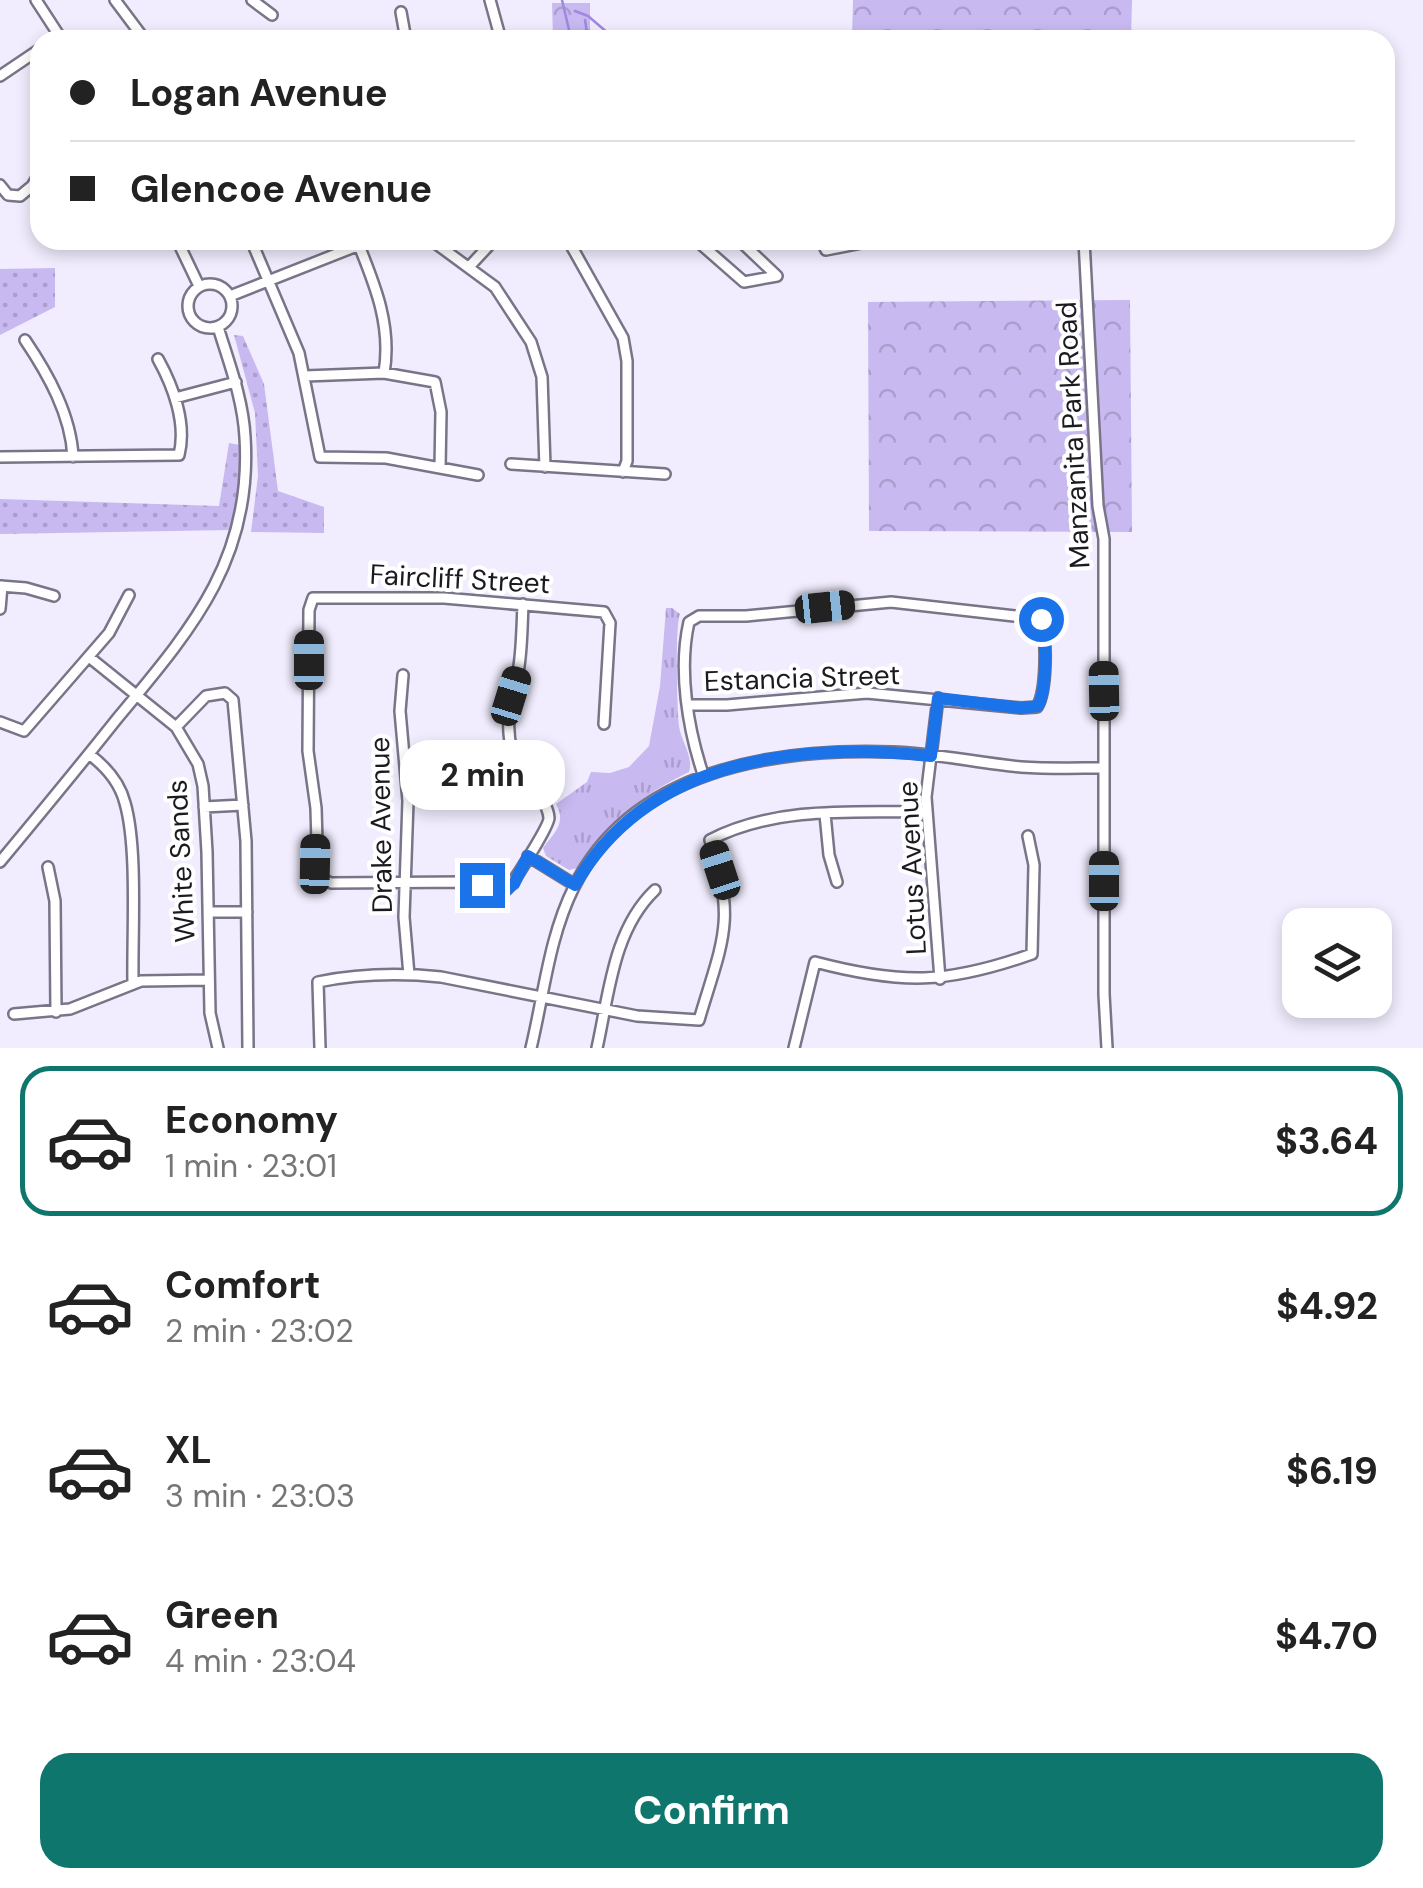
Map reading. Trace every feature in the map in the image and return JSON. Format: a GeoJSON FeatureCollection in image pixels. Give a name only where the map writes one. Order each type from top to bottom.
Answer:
{"type":"FeatureCollection","features":[{"type":"Feature","properties":{"kind":"street"},"geometry":{"type":"LineString","coordinates":[[36,0],[54,30]]}},
{"type":"Feature","properties":{"kind":"street"},"geometry":{"type":"LineString","coordinates":[[115,0],[138,30]]}},
{"type":"Feature","properties":{"kind":"street"},"geometry":{"type":"LineString","coordinates":[[252,0],[272,15]]}},
{"type":"Feature","properties":{"kind":"street"},"geometry":{"type":"LineString","coordinates":[[490,0],[498,30]]}},
{"type":"Feature","properties":{"kind":"street"},"geometry":{"type":"LineString","coordinates":[[401,12],[404,30]]}},
{"type":"Feature","properties":{"kind":"street"},"geometry":{"type":"LineString","coordinates":[[0,76],[30,56]]}},
{"type":"Feature","properties":{"kind":"street"},"geometry":{"type":"LineString","coordinates":[[0,185],[13,197],[26,193],[30,187]]}},
{"type":"Feature","properties":{"kind":"street"},"geometry":{"type":"LineString","coordinates":[[182,250],[199,286]]}},
{"type":"Feature","properties":{"kind":"street"},"geometry":{"type":"LineString","coordinates":[[255,250],[299,353],[320,457],[386,458],[478,475]]}},
{"type":"Feature","properties":{"kind":"street"},"geometry":{"type":"LineString","coordinates":[[230,296],[342,250]]}},
{"type":"Feature","properties":{"kind":"street"},"geometry":{"type":"LineString","coordinates":[[360,250],[384,317],[384,373]]}},
{"type":"Feature","properties":{"kind":"street"},"geometry":{"type":"LineString","coordinates":[[446,250],[504,297],[538,357],[544,467]]}},
{"type":"Feature","properties":{"kind":"street"},"geometry":{"type":"LineString","coordinates":[[469,267],[485,250]]}},
{"type":"Feature","properties":{"kind":"street"},"geometry":{"type":"LineString","coordinates":[[574,250],[623,338],[628,380],[627,461],[623,472]]}},
{"type":"Feature","properties":{"kind":"street"},"geometry":{"type":"LineString","coordinates":[[707,250],[744,282],[777,276],[750,250]]}},
{"type":"Feature","properties":{"kind":"street","name":"Manzanita Park Road"},"geometry":{"type":"LineString","coordinates":[[1085,250],[1098,506],[1104,539],[1104,994],[1108,1048]]}},
{"type":"Feature","properties":{"kind":"street"},"geometry":{"type":"LineString","coordinates":[[214,284],[230,296],[229,318],[218,327],[203,327],[191,318],[187,304],[199,286],[214,284]]}},
{"type":"Feature","properties":{"kind":"street"},"geometry":{"type":"LineString","coordinates":[[0,862],[196,622],[228,556],[239,516],[246,461],[243,413],[218,327]]}},
{"type":"Feature","properties":{"kind":"street"},"geometry":{"type":"LineString","coordinates":[[25,340],[42,365],[66,419],[73,457]]}},
{"type":"Feature","properties":{"kind":"street"},"geometry":{"type":"LineString","coordinates":[[0,457],[178,455],[181,436],[175,398],[158,359]]}},
{"type":"Feature","properties":{"kind":"street"},"geometry":{"type":"LineString","coordinates":[[305,376],[384,373],[435,382],[441,412],[440,468]]}},
{"type":"Feature","properties":{"kind":"street"},"geometry":{"type":"LineString","coordinates":[[175,398],[236,382]]}},
{"type":"Feature","properties":{"kind":"street"},"geometry":{"type":"LineString","coordinates":[[511,464],[665,474]]}},
{"type":"Feature","properties":{"kind":"street"},"geometry":{"type":"LineString","coordinates":[[0,610],[1,586],[54,596]]}},
{"type":"Feature","properties":{"kind":"street"},"geometry":{"type":"LineString","coordinates":[[0,722],[24,731],[109,634],[129,595]]}},
{"type":"Feature","properties":{"kind":"street","name":"Faircliff Street"},"geometry":{"type":"LineString","coordinates":[[404,883],[331,882],[318,877],[316,808],[308,751],[309,610],[313,598],[444,598],[604,612],[610,623],[604,724]]}},
{"type":"Feature","properties":{"kind":"street","name":"Estancia Street"},"geometry":{"type":"LineString","coordinates":[[878,602],[1041,619],[1046,632],[1043,697],[1038,706],[1021,708],[853,693],[687,705],[689,622],[698,616],[746,616],[878,602]]}},
{"type":"Feature","properties":{"kind":"street"},"geometry":{"type":"LineString","coordinates":[[404,883],[465,882],[506,890],[514,884],[547,827],[545,805],[518,766],[508,730],[520,654],[522,604]]}},
{"type":"Feature","properties":{"kind":"street","name":"White Sands"},"geometry":{"type":"LineString","coordinates":[[90,657],[176,727],[198,764],[204,807],[208,980],[212,1028],[218,1048]]}},
{"type":"Feature","properties":{"kind":"street","name":"Drake Avenue"},"geometry":{"type":"LineString","coordinates":[[403,675],[400,712],[408,801],[404,883],[409,975]]}},
{"type":"Feature","properties":{"kind":"street"},"geometry":{"type":"LineString","coordinates":[[176,727],[206,696],[231,696],[243,805],[248,1048]]}},
{"type":"Feature","properties":{"kind":"street","name":"Lotus Avenue"},"geometry":{"type":"LineString","coordinates":[[938,698],[927,812],[940,979]]}},
{"type":"Feature","properties":{"kind":"street"},"geometry":{"type":"LineString","coordinates":[[687,705],[688,722],[704,774]]}},
{"type":"Feature","properties":{"kind":"street"},"geometry":{"type":"LineString","coordinates":[[531,1048],[559,924],[575,885],[598,850],[619,828],[668,791],[704,774],[804,756],[894,752],[1022,767],[1104,768]]}},
{"type":"Feature","properties":{"kind":"street"},"geometry":{"type":"LineString","coordinates":[[88,754],[119,788],[128,816],[132,983]]}},
{"type":"Feature","properties":{"kind":"street"},"geometry":{"type":"LineString","coordinates":[[204,807],[243,805]]}},
{"type":"Feature","properties":{"kind":"street"},"geometry":{"type":"LineString","coordinates":[[320,1048],[318,982],[409,975],[441,977],[606,1011],[699,1020],[727,914],[720,870],[710,840],[734,827],[762,820],[927,812]]}},
{"type":"Feature","properties":{"kind":"street"},"geometry":{"type":"LineString","coordinates":[[825,814],[829,855],[837,882]]}},
{"type":"Feature","properties":{"kind":"street"},"geometry":{"type":"LineString","coordinates":[[794,1048],[816,962],[886,978],[940,979],[989,969],[1032,954],[1034,865],[1028,836]]}},
{"type":"Feature","properties":{"kind":"street"},"geometry":{"type":"LineString","coordinates":[[528,856],[575,885]]}},
{"type":"Feature","properties":{"kind":"street"},"geometry":{"type":"LineString","coordinates":[[48,867],[54,901],[56,1012]]}},
{"type":"Feature","properties":{"kind":"street"},"geometry":{"type":"LineString","coordinates":[[598,1048],[627,929],[634,913],[655,890]]}},
{"type":"Feature","properties":{"kind":"street"},"geometry":{"type":"LineString","coordinates":[[208,912],[246,912]]}},
{"type":"Feature","properties":{"kind":"street"},"geometry":{"type":"LineString","coordinates":[[14,1014],[81,1006],[132,983],[208,980]]}},
{"type":"Feature","properties":{"kind":"green space"},"geometry":{"type":"Polygon","coordinates":[[[853,0],[1132,0],[1131,30],[852,30],[853,0]]]}},
{"type":"Feature","properties":{"kind":"green space"},"geometry":{"type":"Polygon","coordinates":[[[552,3],[590,3],[590,30],[553,30],[552,3]]]}},
{"type":"Feature","properties":{"kind":"green space"},"geometry":{"type":"Polygon","coordinates":[[[55,268],[55,307],[0,335],[0,269],[55,268]]]}},
{"type":"Feature","properties":{"kind":"green space"},"geometry":{"type":"Polygon","coordinates":[[[1130,300],[1132,532],[869,531],[868,302],[1130,300]]]}},
{"type":"Feature","properties":{"kind":"green space"},"geometry":{"type":"Polygon","coordinates":[[[234,335],[243,336],[264,384],[278,491],[324,507],[324,533],[251,532],[258,476],[255,413],[234,335]]]}},
{"type":"Feature","properties":{"kind":"green space"},"geometry":{"type":"Polygon","coordinates":[[[229,443],[240,445],[239,492],[230,530],[0,534],[0,499],[219,506],[229,443]]]}},
{"type":"Feature","properties":{"kind":"green space"},"geometry":{"type":"Polygon","coordinates":[[[666,608],[680,614],[678,717],[690,761],[689,772],[626,812],[578,868],[569,870],[546,856],[543,848],[560,822],[556,804],[587,782],[591,772],[610,773],[629,767],[649,746],[660,686],[666,608]]]}},
{"type":"Feature","properties":{"kind":"waterway"},"geometry":{"type":"LineString","coordinates":[[562,0],[569,30]]}},
{"type":"Feature","properties":{"kind":"waterway"},"geometry":{"type":"LineString","coordinates":[[575,11],[604,30]]}},
{"type":"Feature","properties":{"kind":"waterway"},"geometry":{"type":"LineString","coordinates":[[585,20],[587,30]]}},
{"type":"Feature","properties":{"kind":"route"},"geometry":{"type":"LineString","coordinates":[[482,885],[506,890],[514,884],[528,856],[575,885],[598,850],[644,807],[668,791],[723,768],[852,752],[931,756],[938,698],[1021,708],[1038,706],[1043,697],[1046,632],[1041,619]]}}]}
